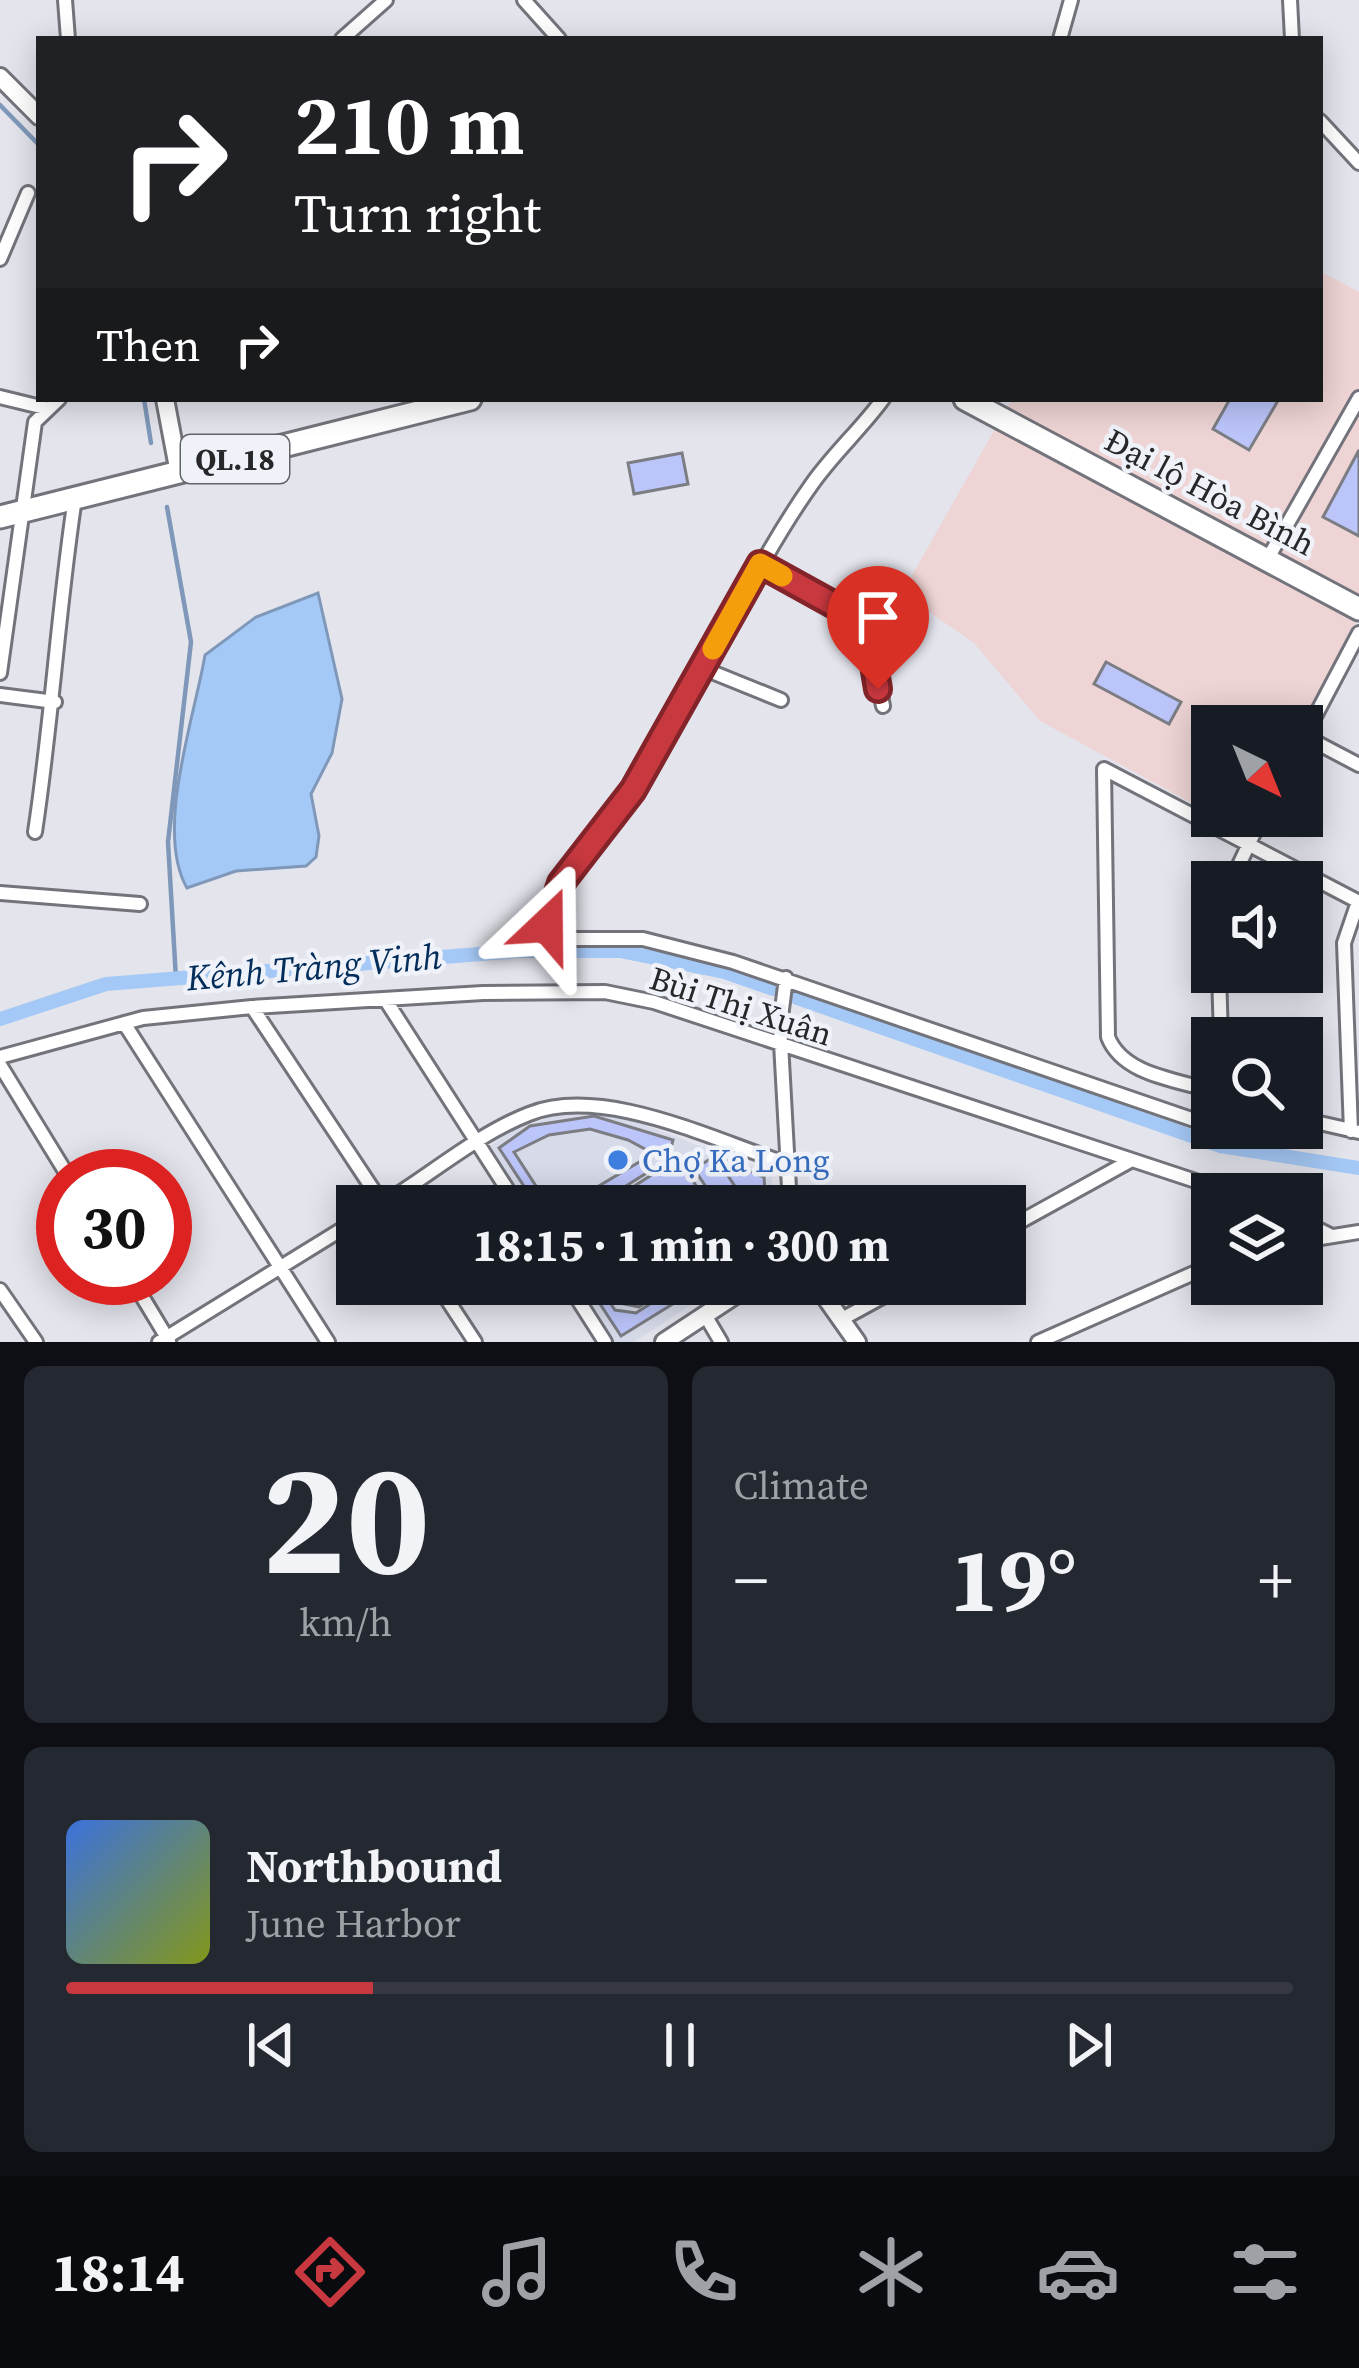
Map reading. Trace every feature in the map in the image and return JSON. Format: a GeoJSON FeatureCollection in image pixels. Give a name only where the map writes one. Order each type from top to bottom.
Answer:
{"type":"FeatureCollection","features":[{"type":"Feature","properties":{"kind":"highway","name":"QL.18"},"geometry":{"type":"LineString","coordinates":[[0,517],[458,402]]}},
{"type":"Feature","properties":{"kind":"highway","name":"Đại lộ Hòa Bình"},"geometry":{"type":"LineString","coordinates":[[971,402],[1359,609]]}},
{"type":"Feature","properties":{"kind":"street"},"geometry":{"type":"LineString","coordinates":[[65,0],[68,36]]}},
{"type":"Feature","properties":{"kind":"street"},"geometry":{"type":"LineString","coordinates":[[345,36],[386,0]]}},
{"type":"Feature","properties":{"kind":"street"},"geometry":{"type":"LineString","coordinates":[[524,0],[556,36]]}},
{"type":"Feature","properties":{"kind":"street"},"geometry":{"type":"LineString","coordinates":[[1061,36],[1071,0]]}},
{"type":"Feature","properties":{"kind":"street"},"geometry":{"type":"LineString","coordinates":[[1290,0],[1292,36]]}},
{"type":"Feature","properties":{"kind":"street"},"geometry":{"type":"LineString","coordinates":[[0,76],[36,113]]}},
{"type":"Feature","properties":{"kind":"street"},"geometry":{"type":"LineString","coordinates":[[1323,124],[1359,164]]}},
{"type":"Feature","properties":{"kind":"street"},"geometry":{"type":"LineString","coordinates":[[0,259],[28,193]]}},
{"type":"Feature","properties":{"kind":"street"},"geometry":{"type":"LineString","coordinates":[[0,398],[45,408]]}},
{"type":"Feature","properties":{"kind":"street"},"geometry":{"type":"LineString","coordinates":[[1268,560],[1359,398]]}},
{"type":"Feature","properties":{"kind":"street"},"geometry":{"type":"LineString","coordinates":[[0,673],[35,422],[54,402]]}},
{"type":"Feature","properties":{"kind":"street"},"geometry":{"type":"LineString","coordinates":[[166,402],[179,473]]}},
{"type":"Feature","properties":{"kind":"street"},"geometry":{"type":"LineString","coordinates":[[880,402],[814,481],[760,564],[633,790],[561,883],[548,913],[549,932],[563,939],[643,939],[786,979],[1191,1119]]}},
{"type":"Feature","properties":{"kind":"street"},"geometry":{"type":"LineString","coordinates":[[35,832],[55,702],[53,652],[75,498]]}},
{"type":"Feature","properties":{"kind":"street"},"geometry":{"type":"LineString","coordinates":[[760,564],[867,623],[883,706]]}},
{"type":"Feature","properties":{"kind":"street"},"geometry":{"type":"LineString","coordinates":[[1321,705],[1359,633]]}},
{"type":"Feature","properties":{"kind":"street"},"geometry":{"type":"LineString","coordinates":[[702,668],[781,700]]}},
{"type":"Feature","properties":{"kind":"street"},"geometry":{"type":"LineString","coordinates":[[0,695],[55,702]]}},
{"type":"Feature","properties":{"kind":"street"},"geometry":{"type":"LineString","coordinates":[[1323,748],[1359,765]]}},
{"type":"Feature","properties":{"kind":"street"},"geometry":{"type":"LineString","coordinates":[[1191,1084],[1130,1065],[1115,1054],[1108,1036],[1104,769],[1359,902],[1344,944],[1355,1131],[1323,1124]]}},
{"type":"Feature","properties":{"kind":"street"},"geometry":{"type":"LineString","coordinates":[[1240,861],[1251,837]]}},
{"type":"Feature","properties":{"kind":"street"},"geometry":{"type":"LineString","coordinates":[[0,893],[140,904]]}},
{"type":"Feature","properties":{"kind":"street"},"geometry":{"type":"LineString","coordinates":[[786,979],[781,1047],[789,1185]]}},
{"type":"Feature","properties":{"kind":"street","name":"Bùi Thị Xuân"},"geometry":{"type":"LineString","coordinates":[[0,1061],[124,1023],[252,1006],[605,992],[655,1002],[1191,1180]]}},
{"type":"Feature","properties":{"kind":"street"},"geometry":{"type":"LineString","coordinates":[[385,999],[505,1185]]}},
{"type":"Feature","properties":{"kind":"street"},"geometry":{"type":"LineString","coordinates":[[252,1006],[369,1185]]}},
{"type":"Feature","properties":{"kind":"street"},"geometry":{"type":"LineString","coordinates":[[124,1023],[328,1342]]}},
{"type":"Feature","properties":{"kind":"street"},"geometry":{"type":"LineString","coordinates":[[0,1061],[52,1149]]}},
{"type":"Feature","properties":{"kind":"street"},"geometry":{"type":"LineString","coordinates":[[414,1185],[532,1113],[588,1103],[788,1164]]}},
{"type":"Feature","properties":{"kind":"street"},"geometry":{"type":"LineString","coordinates":[[1026,1218],[1130,1161]]}},
{"type":"Feature","properties":{"kind":"street"},"geometry":{"type":"LineString","coordinates":[[1323,1231],[1332,1236]]}},
{"type":"Feature","properties":{"kind":"street"},"geometry":{"type":"LineString","coordinates":[[1323,1238],[1359,1232]]}},
{"type":"Feature","properties":{"kind":"street"},"geometry":{"type":"LineString","coordinates":[[145,1305],[165,1340],[336,1233]]}},
{"type":"Feature","properties":{"kind":"street"},"geometry":{"type":"LineString","coordinates":[[1038,1342],[1191,1274]]}},
{"type":"Feature","properties":{"kind":"street"},"geometry":{"type":"LineString","coordinates":[[0,1289],[36,1342]]}},
{"type":"Feature","properties":{"kind":"street"},"geometry":{"type":"LineString","coordinates":[[450,1305],[476,1342]]}},
{"type":"Feature","properties":{"kind":"street"},"geometry":{"type":"LineString","coordinates":[[581,1305],[604,1342]]}},
{"type":"Feature","properties":{"kind":"street"},"geometry":{"type":"LineString","coordinates":[[664,1342],[720,1305]]}},
{"type":"Feature","properties":{"kind":"street"},"geometry":{"type":"LineString","coordinates":[[832,1305],[857,1342]]}},
{"type":"Feature","properties":{"kind":"street"},"geometry":{"type":"LineString","coordinates":[[842,1319],[868,1305]]}},
{"type":"Feature","properties":{"kind":"street"},"geometry":{"type":"LineString","coordinates":[[705,1315],[721,1342]]}},
{"type":"Feature","properties":{"kind":"shaded area"},"geometry":{"type":"Polygon","coordinates":[[[1323,273],[1359,292],[1359,617],[1313,705],[1191,705],[1191,803],[1040,721],[974,643],[902,593],[1010,402],[1323,402],[1323,273]]]}},
{"type":"Feature","properties":{"kind":"shaded area","name":"Chợ Ka Long"},"geometry":{"type":"Polygon","coordinates":[[[572,1111],[627,1118],[772,1174],[772,1185],[514,1185],[490,1146],[516,1128],[572,1111]]]}},
{"type":"Feature","properties":{"kind":"shaded area"},"geometry":{"type":"Polygon","coordinates":[[[588,1305],[691,1305],[634,1342],[611,1342],[588,1305]]]}},
{"type":"Feature","properties":{"kind":"water"},"geometry":{"type":"Polygon","coordinates":[[[318,593],[342,699],[332,753],[311,794],[319,836],[316,857],[306,866],[236,871],[187,888],[174,836],[176,805],[205,655],[256,617],[318,593]]]}},
{"type":"Feature","properties":{"kind":"building"},"geometry":{"type":"Polygon","coordinates":[[[1228,402],[1277,402],[1249,450],[1213,429],[1228,402]]]}},
{"type":"Feature","properties":{"kind":"building"},"geometry":{"type":"Polygon","coordinates":[[[1359,450],[1359,536],[1323,517],[1359,450]]]}},
{"type":"Feature","properties":{"kind":"building"},"geometry":{"type":"Polygon","coordinates":[[[682,453],[688,484],[634,494],[628,463],[682,453]]]}},
{"type":"Feature","properties":{"kind":"building"},"geometry":{"type":"Polygon","coordinates":[[[1106,662],[1181,702],[1169,724],[1094,684],[1106,662]]]}},
{"type":"Feature","properties":{"kind":"building"},"geometry":{"type":"Polygon","coordinates":[[[594,1116],[673,1140],[670,1152],[659,1150],[656,1155],[628,1140],[590,1129],[549,1135],[514,1152],[535,1185],[523,1185],[499,1148],[530,1126],[594,1116]]]}},
{"type":"Feature","properties":{"kind":"building"},"geometry":{"type":"Polygon","coordinates":[[[715,1156],[764,1177],[765,1185],[734,1185],[715,1156]]]}},
{"type":"Feature","properties":{"kind":"building"},"geometry":{"type":"Polygon","coordinates":[[[715,1156],[734,1185],[705,1185],[694,1169],[715,1156]]]}},
{"type":"Feature","properties":{"kind":"building"},"geometry":{"type":"Polygon","coordinates":[[[646,1158],[653,1169],[627,1185],[600,1185],[646,1158]]]}},
{"type":"Feature","properties":{"kind":"building"},"geometry":{"type":"Polygon","coordinates":[[[664,1167],[686,1170],[696,1185],[636,1185],[664,1167]]]}},
{"type":"Feature","properties":{"kind":"building"},"geometry":{"type":"Polygon","coordinates":[[[601,1305],[636,1313],[648,1305],[671,1305],[621,1336],[601,1305]]]}},
{"type":"Feature","properties":{"kind":"waterway"},"geometry":{"type":"LineString","coordinates":[[0,105],[36,142]]}},
{"type":"Feature","properties":{"kind":"waterway"},"geometry":{"type":"LineString","coordinates":[[144,402],[151,443]]}},
{"type":"Feature","properties":{"kind":"waterway"},"geometry":{"type":"LineString","coordinates":[[167,507],[191,642],[168,842],[176,979]]}},
{"type":"Feature","properties":{"kind":"waterway","name":"Kênh Tràng Vinh"},"geometry":{"type":"LineString","coordinates":[[0,1019],[106,984],[518,951],[620,951],[724,972],[773,989]]}},
{"type":"Feature","properties":{"kind":"waterway","name":"Kênh Tràng Vinh"},"geometry":{"type":"LineString","coordinates":[[797,998],[1220,1146],[1359,1168]]}},
{"type":"Feature","properties":{"kind":"slow traffic"},"geometry":{"type":"LineString","coordinates":[[713,649],[760,564],[782,576]]}},
{"type":"Feature","properties":{"kind":"place","name":"Chợ Ka Long"},"geometry":{"type":"Point","coordinates":[618,1160]}},
{"type":"Feature","properties":{"kind":"route"},"geometry":{"type":"LineString","coordinates":[[547,925],[561,883],[633,790],[760,564],[867,623],[878,689]]}}]}
